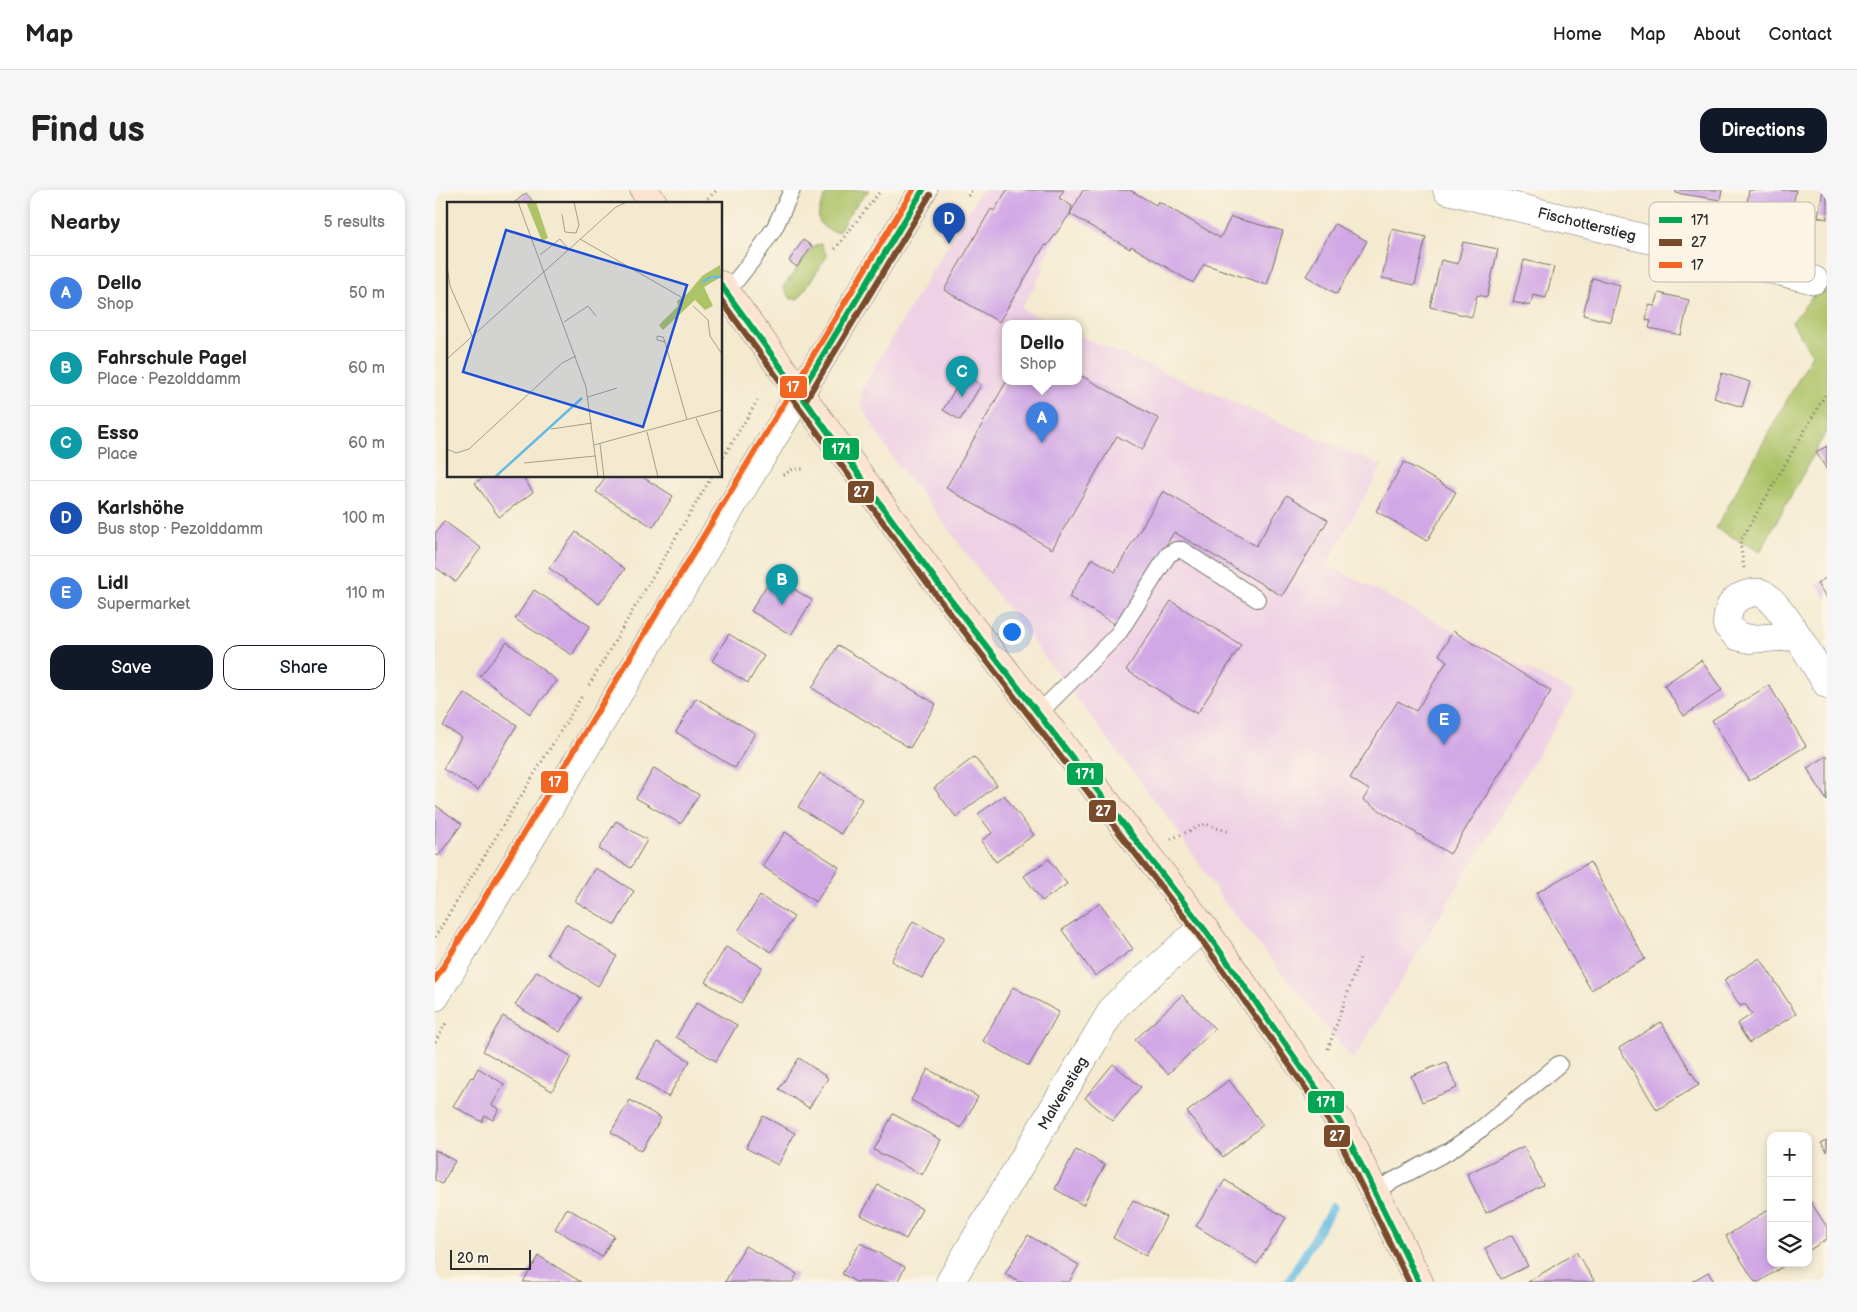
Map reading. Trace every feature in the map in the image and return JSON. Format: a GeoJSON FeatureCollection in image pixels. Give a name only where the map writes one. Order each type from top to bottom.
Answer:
{"type":"FeatureCollection","features":[{"type":"Feature","properties":{"kind":"main road"},"geometry":{"type":"LineString","coordinates":[[644,190],[653,202]]}},
{"type":"Feature","properties":{"kind":"main road"},"geometry":{"type":"LineString","coordinates":[[724,289],[943,590],[1203,927],[1340,1122],[1419,1282]]}},
{"type":"Feature","properties":{"kind":"street"},"geometry":{"type":"LineString","coordinates":[[435,997],[922,190]]}},
{"type":"Feature","properties":{"kind":"street","name":"Fischotterstieg"},"geometry":{"type":"LineString","coordinates":[[1447,190],[1649,240]]}},
{"type":"Feature","properties":{"kind":"street"},"geometry":{"type":"LineString","coordinates":[[1797,636],[1750,639],[1737,636],[1727,625],[1727,612],[1737,598],[1748,594],[1760,593],[1775,602],[1797,636],[1827,684]]}},
{"type":"Feature","properties":{"kind":"street","name":"Malvenstieg"},"geometry":{"type":"LineString","coordinates":[[950,1282],[1113,1006],[1203,927]]}},
{"type":"Feature","properties":{"kind":"lane"},"geometry":{"type":"LineString","coordinates":[[724,289],[754,258],[775,227],[792,190]]}},
{"type":"Feature","properties":{"kind":"lane"},"geometry":{"type":"LineString","coordinates":[[1039,713],[1118,634],[1168,555],[1176,550],[1182,550],[1257,600]]}},
{"type":"Feature","properties":{"kind":"lane"},"geometry":{"type":"LineString","coordinates":[[1374,1191],[1427,1164],[1465,1140],[1481,1129],[1559,1064]]}},
{"type":"Feature","properties":{"kind":"path"},"geometry":{"type":"LineString","coordinates":[[704,202],[717,190]]}},
{"type":"Feature","properties":{"kind":"path"},"geometry":{"type":"LineString","coordinates":[[835,249],[881,190]]}},
{"type":"Feature","properties":{"kind":"path"},"geometry":{"type":"LineString","coordinates":[[968,196],[972,190]]}},
{"type":"Feature","properties":{"kind":"path"},"geometry":{"type":"LineString","coordinates":[[1748,594],[1740,542],[1827,392]]}},
{"type":"Feature","properties":{"kind":"path"},"geometry":{"type":"LineString","coordinates":[[723,458],[759,398]]}},
{"type":"Feature","properties":{"kind":"path"},"geometry":{"type":"LineString","coordinates":[[588,686],[711,478]]}},
{"type":"Feature","properties":{"kind":"path"},"geometry":{"type":"LineString","coordinates":[[435,937],[583,694]]}},
{"type":"Feature","properties":{"kind":"path"},"geometry":{"type":"LineString","coordinates":[[1171,839],[1205,824],[1229,832]]}},
{"type":"Feature","properties":{"kind":"path"},"geometry":{"type":"LineString","coordinates":[[1328,1049],[1361,955]]}},
{"type":"Feature","properties":{"kind":"shaded area"},"geometry":{"type":"Polygon","coordinates":[[[981,190],[1083,190],[1042,262],[1044,270],[1021,309],[1045,320],[1002,320],[1002,385],[1082,385],[1082,337],[1382,466],[1327,564],[1575,693],[1353,1060],[1222,899],[1175,827],[928,502],[899,467],[861,404],[862,389],[981,190]]]}},
{"type":"Feature","properties":{"kind":"green space"},"geometry":{"type":"Polygon","coordinates":[[[829,190],[869,190],[852,210],[838,232],[823,226],[818,216],[829,190]]]}},
{"type":"Feature","properties":{"kind":"green space"},"geometry":{"type":"Polygon","coordinates":[[[821,244],[827,256],[801,296],[797,299],[791,299],[783,287],[815,245],[821,244]]]}},
{"type":"Feature","properties":{"kind":"green space"},"geometry":{"type":"Polygon","coordinates":[[[1827,278],[1827,430],[1760,552],[1716,528],[1812,355],[1792,322],[1827,278]]]}},
{"type":"Feature","properties":{"kind":"building"},"geometry":{"type":"Polygon","coordinates":[[[1007,190],[1064,190],[1059,198],[1072,206],[1070,214],[1047,246],[1045,245],[999,322],[944,290],[991,209],[994,211],[1007,190]]]}},
{"type":"Feature","properties":{"kind":"building"},"geometry":{"type":"Polygon","coordinates":[[[1083,190],[1130,190],[1156,205],[1158,201],[1220,238],[1231,217],[1283,231],[1267,285],[1204,264],[1193,283],[1131,246],[1130,249],[1070,214],[1083,190]]]}},
{"type":"Feature","properties":{"kind":"building"},"geometry":{"type":"Polygon","coordinates":[[[1676,190],[1722,190],[1720,200],[1676,193],[1676,190]]]}},
{"type":"Feature","properties":{"kind":"building"},"geometry":{"type":"Polygon","coordinates":[[[1749,190],[1796,190],[1794,202],[1747,202],[1749,190]]]}},
{"type":"Feature","properties":{"kind":"building"},"geometry":{"type":"Polygon","coordinates":[[[1823,190],[1827,190],[1827,219],[1818,217],[1823,190]]]}},
{"type":"Feature","properties":{"kind":"building"},"geometry":{"type":"Polygon","coordinates":[[[526,193],[533,202],[515,202],[526,193]]]}},
{"type":"Feature","properties":{"kind":"building"},"geometry":{"type":"Polygon","coordinates":[[[1335,224],[1367,241],[1337,294],[1306,276],[1335,224]]]}},
{"type":"Feature","properties":{"kind":"building"},"geometry":{"type":"Polygon","coordinates":[[[1392,229],[1426,237],[1415,285],[1382,278],[1392,229]]]}},
{"type":"Feature","properties":{"kind":"building"},"geometry":{"type":"Polygon","coordinates":[[[803,240],[812,246],[797,267],[789,261],[803,240]]]}},
{"type":"Feature","properties":{"kind":"building"},"geometry":{"type":"Polygon","coordinates":[[[1463,242],[1498,249],[1487,297],[1477,295],[1472,317],[1430,307],[1441,260],[1458,264],[1463,242]]]}},
{"type":"Feature","properties":{"kind":"building"},"geometry":{"type":"Polygon","coordinates":[[[1524,260],[1554,267],[1546,298],[1533,295],[1530,306],[1513,302],[1524,260]]]}},
{"type":"Feature","properties":{"kind":"building"},"geometry":{"type":"Polygon","coordinates":[[[1592,278],[1620,285],[1611,322],[1583,315],[1592,278]]]}},
{"type":"Feature","properties":{"kind":"building"},"geometry":{"type":"Polygon","coordinates":[[[1659,293],[1689,300],[1681,335],[1649,328],[1651,321],[1646,320],[1649,305],[1655,306],[1659,293]]]}},
{"type":"Feature","properties":{"kind":"building"},"geometry":{"type":"Polygon","coordinates":[[[1722,373],[1750,382],[1742,407],[1714,398],[1722,373]]]}},
{"type":"Feature","properties":{"kind":"building"},"geometry":{"type":"Polygon","coordinates":[[[964,374],[981,385],[960,420],[943,410],[964,374]]]}},
{"type":"Feature","properties":{"kind":"building"},"geometry":{"type":"Polygon","coordinates":[[[1082,376],[1159,419],[1142,450],[1117,436],[1052,549],[946,488],[1004,385],[1082,385],[1082,376]]]}},
{"type":"Feature","properties":{"kind":"building"},"geometry":{"type":"Polygon","coordinates":[[[1827,446],[1827,470],[1816,452],[1827,446]]]}},
{"type":"Feature","properties":{"kind":"building"},"geometry":{"type":"Polygon","coordinates":[[[1404,462],[1456,492],[1427,541],[1376,511],[1404,462]]]}},
{"type":"Feature","properties":{"kind":"building"},"geometry":{"type":"Polygon","coordinates":[[[482,478],[523,478],[533,492],[499,517],[475,483],[482,478]]]}},
{"type":"Feature","properties":{"kind":"building"},"geometry":{"type":"Polygon","coordinates":[[[605,478],[644,478],[673,496],[653,527],[596,492],[605,478]]]}},
{"type":"Feature","properties":{"kind":"building"},"geometry":{"type":"Polygon","coordinates":[[[1163,491],[1256,546],[1287,495],[1328,520],[1282,596],[1174,532],[1118,626],[1069,597],[1092,558],[1115,572],[1163,491]]]}},
{"type":"Feature","properties":{"kind":"building"},"geometry":{"type":"Polygon","coordinates":[[[444,521],[481,548],[456,582],[435,567],[435,534],[444,521]]]}},
{"type":"Feature","properties":{"kind":"building"},"geometry":{"type":"Polygon","coordinates":[[[576,532],[625,569],[599,604],[549,568],[576,532]]]}},
{"type":"Feature","properties":{"kind":"building"},"geometry":{"type":"Polygon","coordinates":[[[772,576],[812,600],[791,635],[751,611],[772,576]]]}},
{"type":"Feature","properties":{"kind":"building"},"geometry":{"type":"Polygon","coordinates":[[[1827,577],[1827,599],[1817,584],[1827,577]]]}},
{"type":"Feature","properties":{"kind":"building"},"geometry":{"type":"Polygon","coordinates":[[[534,590],[590,626],[572,655],[515,619],[534,590]]]}},
{"type":"Feature","properties":{"kind":"building"},"geometry":{"type":"Polygon","coordinates":[[[1171,601],[1241,645],[1197,714],[1126,670],[1171,601]]]}},
{"type":"Feature","properties":{"kind":"building"},"geometry":{"type":"Polygon","coordinates":[[[1453,631],[1551,691],[1450,854],[1363,800],[1369,790],[1350,778],[1398,701],[1416,711],[1447,661],[1439,655],[1453,631]]]}},
{"type":"Feature","properties":{"kind":"building"},"geometry":{"type":"Polygon","coordinates":[[[729,634],[764,656],[748,683],[712,661],[729,634]]]}},
{"type":"Feature","properties":{"kind":"building"},"geometry":{"type":"Polygon","coordinates":[[[507,642],[557,681],[530,714],[480,676],[507,642]]]}},
{"type":"Feature","properties":{"kind":"building"},"geometry":{"type":"Polygon","coordinates":[[[838,645],[936,704],[910,748],[812,688],[838,645]]]}},
{"type":"Feature","properties":{"kind":"building"},"geometry":{"type":"Polygon","coordinates":[[[1701,660],[1722,690],[1684,716],[1664,685],[1701,660]]]}},
{"type":"Feature","properties":{"kind":"building"},"geometry":{"type":"Polygon","coordinates":[[[1769,685],[1806,746],[1749,781],[1712,720],[1769,685]]]}},
{"type":"Feature","properties":{"kind":"building"},"geometry":{"type":"Polygon","coordinates":[[[464,693],[517,725],[478,790],[443,769],[461,737],[443,726],[464,693]]]}},
{"type":"Feature","properties":{"kind":"building"},"geometry":{"type":"Polygon","coordinates":[[[696,698],[755,733],[735,768],[676,732],[696,698]]]}},
{"type":"Feature","properties":{"kind":"building"},"geometry":{"type":"Polygon","coordinates":[[[1827,756],[1827,801],[1807,768],[1827,756]]]}},
{"type":"Feature","properties":{"kind":"building"},"geometry":{"type":"Polygon","coordinates":[[[974,757],[997,785],[956,817],[934,788],[974,757]]]}},
{"type":"Feature","properties":{"kind":"building"},"geometry":{"type":"Polygon","coordinates":[[[654,768],[699,795],[681,824],[636,798],[654,768]]]}},
{"type":"Feature","properties":{"kind":"building"},"geometry":{"type":"Polygon","coordinates":[[[820,773],[862,799],[841,834],[798,807],[820,773]]]}},
{"type":"Feature","properties":{"kind":"building"},"geometry":{"type":"Polygon","coordinates":[[[1004,795],[1034,835],[996,862],[981,841],[992,833],[978,814],[1004,795]]]}},
{"type":"Feature","properties":{"kind":"building"},"geometry":{"type":"Polygon","coordinates":[[[435,805],[462,824],[438,856],[435,854],[435,805]]]}},
{"type":"Feature","properties":{"kind":"building"},"geometry":{"type":"Polygon","coordinates":[[[616,821],[647,840],[631,868],[599,849],[616,821]]]}},
{"type":"Feature","properties":{"kind":"building"},"geometry":{"type":"Polygon","coordinates":[[[785,832],[839,867],[816,902],[762,866],[785,832]]]}},
{"type":"Feature","properties":{"kind":"building"},"geometry":{"type":"Polygon","coordinates":[[[1049,859],[1067,884],[1042,901],[1024,876],[1049,859]]]}},
{"type":"Feature","properties":{"kind":"building"},"geometry":{"type":"Polygon","coordinates":[[[1590,862],[1645,959],[1591,990],[1536,893],[1590,862]]]}},
{"type":"Feature","properties":{"kind":"building"},"geometry":{"type":"Polygon","coordinates":[[[595,868],[634,891],[615,925],[575,901],[595,868]]]}},
{"type":"Feature","properties":{"kind":"building"},"geometry":{"type":"Polygon","coordinates":[[[760,896],[794,917],[771,952],[738,931],[760,896]]]}},
{"type":"Feature","properties":{"kind":"building"},"geometry":{"type":"Polygon","coordinates":[[[1100,903],[1133,949],[1095,976],[1062,930],[1100,903]]]}},
{"type":"Feature","properties":{"kind":"building"},"geometry":{"type":"Polygon","coordinates":[[[913,921],[944,938],[922,978],[891,961],[913,921]]]}},
{"type":"Feature","properties":{"kind":"building"},"geometry":{"type":"Polygon","coordinates":[[[566,924],[617,956],[598,986],[547,954],[566,924]]]}},
{"type":"Feature","properties":{"kind":"building"},"geometry":{"type":"Polygon","coordinates":[[[726,947],[762,967],[741,1003],[705,982],[726,947]]]}},
{"type":"Feature","properties":{"kind":"building"},"geometry":{"type":"Polygon","coordinates":[[[1760,958],[1796,1014],[1749,1043],[1737,1024],[1752,1014],[1745,1004],[1740,1006],[1724,980],[1760,958]]]}},
{"type":"Feature","properties":{"kind":"building"},"geometry":{"type":"Polygon","coordinates":[[[537,971],[581,998],[560,1032],[515,1005],[537,971]]]}},
{"type":"Feature","properties":{"kind":"building"},"geometry":{"type":"Polygon","coordinates":[[[1013,987],[1059,1012],[1029,1066],[983,1041],[1013,987]]]}},
{"type":"Feature","properties":{"kind":"building"},"geometry":{"type":"Polygon","coordinates":[[[1182,995],[1215,1029],[1168,1074],[1135,1040],[1182,995]]]}},
{"type":"Feature","properties":{"kind":"building"},"geometry":{"type":"Polygon","coordinates":[[[697,1002],[737,1025],[716,1061],[676,1037],[697,1002]]]}},
{"type":"Feature","properties":{"kind":"building"},"geometry":{"type":"Polygon","coordinates":[[[503,1016],[572,1057],[552,1091],[483,1051],[503,1016]]]}},
{"type":"Feature","properties":{"kind":"building"},"geometry":{"type":"Polygon","coordinates":[[[1661,1022],[1699,1085],[1657,1110],[1619,1048],[1661,1022]]]}},
{"type":"Feature","properties":{"kind":"building"},"geometry":{"type":"Polygon","coordinates":[[[658,1042],[690,1061],[668,1097],[637,1078],[658,1042]]]}},
{"type":"Feature","properties":{"kind":"building"},"geometry":{"type":"Polygon","coordinates":[[[799,1058],[828,1078],[809,1108],[779,1089],[799,1058]]]}},
{"type":"Feature","properties":{"kind":"building"},"geometry":{"type":"Polygon","coordinates":[[[1446,1062],[1457,1088],[1422,1102],[1411,1076],[1446,1062]]]}},
{"type":"Feature","properties":{"kind":"building"},"geometry":{"type":"Polygon","coordinates":[[[1113,1064],[1141,1087],[1113,1121],[1085,1098],[1113,1064]]]}},
{"type":"Feature","properties":{"kind":"building"},"geometry":{"type":"Polygon","coordinates":[[[478,1068],[504,1084],[492,1105],[499,1109],[493,1120],[485,1116],[482,1122],[453,1106],[478,1068]]]}},
{"type":"Feature","properties":{"kind":"building"},"geometry":{"type":"Polygon","coordinates":[[[928,1069],[978,1097],[961,1128],[911,1100],[928,1069]]]}},
{"type":"Feature","properties":{"kind":"building"},"geometry":{"type":"Polygon","coordinates":[[[1229,1080],[1263,1125],[1223,1157],[1187,1112],[1229,1080]]]}},
{"type":"Feature","properties":{"kind":"building"},"geometry":{"type":"Polygon","coordinates":[[[630,1100],[661,1118],[642,1151],[611,1132],[630,1100]]]}},
{"type":"Feature","properties":{"kind":"building"},"geometry":{"type":"Polygon","coordinates":[[[893,1114],[941,1140],[922,1175],[874,1150],[893,1114]]]}},
{"type":"Feature","properties":{"kind":"building"},"geometry":{"type":"Polygon","coordinates":[[[763,1116],[795,1133],[778,1165],[746,1148],[763,1116]]]}},
{"type":"Feature","properties":{"kind":"building"},"geometry":{"type":"Polygon","coordinates":[[[1827,1140],[1827,1152],[1821,1143],[1827,1140]]]}},
{"type":"Feature","properties":{"kind":"building"},"geometry":{"type":"Polygon","coordinates":[[[1524,1146],[1543,1185],[1486,1213],[1467,1174],[1524,1146]]]}},
{"type":"Feature","properties":{"kind":"building"},"geometry":{"type":"Polygon","coordinates":[[[1076,1149],[1105,1165],[1083,1205],[1055,1189],[1076,1149]]]}},
{"type":"Feature","properties":{"kind":"building"},"geometry":{"type":"Polygon","coordinates":[[[435,1150],[455,1161],[442,1184],[435,1180],[435,1150]]]}},
{"type":"Feature","properties":{"kind":"building"},"geometry":{"type":"Polygon","coordinates":[[[1225,1180],[1286,1218],[1257,1264],[1196,1226],[1225,1180]]]}},
{"type":"Feature","properties":{"kind":"building"},"geometry":{"type":"Polygon","coordinates":[[[878,1185],[922,1209],[906,1239],[861,1215],[878,1185]]]}},
{"type":"Feature","properties":{"kind":"building"},"geometry":{"type":"Polygon","coordinates":[[[1133,1200],[1166,1217],[1146,1256],[1113,1238],[1133,1200]]]}},
{"type":"Feature","properties":{"kind":"building"},"geometry":{"type":"Polygon","coordinates":[[[1812,1204],[1827,1227],[1827,1239],[1812,1248],[1812,1204]]]}},
{"type":"Feature","properties":{"kind":"building"},"geometry":{"type":"Polygon","coordinates":[[[567,1208],[614,1236],[602,1257],[555,1229],[567,1208]]]}},
{"type":"Feature","properties":{"kind":"building"},"geometry":{"type":"Polygon","coordinates":[[[1767,1210],[1767,1267],[1782,1267],[1759,1282],[1755,1282],[1726,1236],[1767,1210]]]}},
{"type":"Feature","properties":{"kind":"building"},"geometry":{"type":"Polygon","coordinates":[[[1028,1235],[1079,1265],[1069,1282],[1019,1282],[1005,1274],[1028,1235]]]}},
{"type":"Feature","properties":{"kind":"building"},"geometry":{"type":"Polygon","coordinates":[[[1512,1235],[1528,1266],[1501,1279],[1485,1248],[1512,1235]]]}},
{"type":"Feature","properties":{"kind":"building"},"geometry":{"type":"Polygon","coordinates":[[[860,1243],[905,1267],[897,1282],[856,1282],[842,1274],[860,1243]]]}},
{"type":"Feature","properties":{"kind":"building"},"geometry":{"type":"Polygon","coordinates":[[[745,1246],[797,1274],[793,1282],[725,1282],[745,1246]]]}},
{"type":"Feature","properties":{"kind":"building"},"geometry":{"type":"Polygon","coordinates":[[[1576,1252],[1595,1282],[1528,1282],[1551,1268],[1576,1252]]]}},
{"type":"Feature","properties":{"kind":"building"},"geometry":{"type":"Polygon","coordinates":[[[539,1256],[581,1282],[523,1282],[539,1256]]]}},
{"type":"Feature","properties":{"kind":"building"},"geometry":{"type":"Polygon","coordinates":[[[1708,1272],[1714,1282],[1691,1282],[1708,1272]]]}},
{"type":"Feature","properties":{"kind":"waterway"},"geometry":{"type":"LineString","coordinates":[[1288,1282],[1333,1207]]}},
{"type":"Feature","properties":{"kind":"transit line","name":"17"},"geometry":{"type":"LineString","coordinates":[[435,980],[913,190]]}},
{"type":"Feature","properties":{"kind":"transit line","name":"171"},"geometry":{"type":"LineString","coordinates":[[800,393],[923,190]]}},
{"type":"Feature","properties":{"kind":"transit line","name":"27"},"geometry":{"type":"LineString","coordinates":[[807,398],[930,195]]}},
{"type":"Feature","properties":{"kind":"transit line","name":"171"},"geometry":{"type":"LineString","coordinates":[[723,288],[943,590],[1205,930],[1340,1122],[1419,1282]]}},
{"type":"Feature","properties":{"kind":"transit line","name":"27"},"geometry":{"type":"LineString","coordinates":[[723,303],[936,595],[1198,935],[1332,1126],[1409,1282]]}},
{"type":"Feature","properties":{"kind":"place","name":"Karlshöhe"},"geometry":{"type":"Point","coordinates":[949,244]}},
{"type":"Feature","properties":{"kind":"place","name":"Esso"},"geometry":{"type":"Point","coordinates":[962,397]}},
{"type":"Feature","properties":{"kind":"place","name":"Dello"},"geometry":{"type":"Point","coordinates":[1042,443]}},
{"type":"Feature","properties":{"kind":"place","name":"Fahrschule Pagel"},"geometry":{"type":"Point","coordinates":[782,605]}},
{"type":"Feature","properties":{"kind":"place","name":"Lidl"},"geometry":{"type":"Point","coordinates":[1444,745]}}]}
